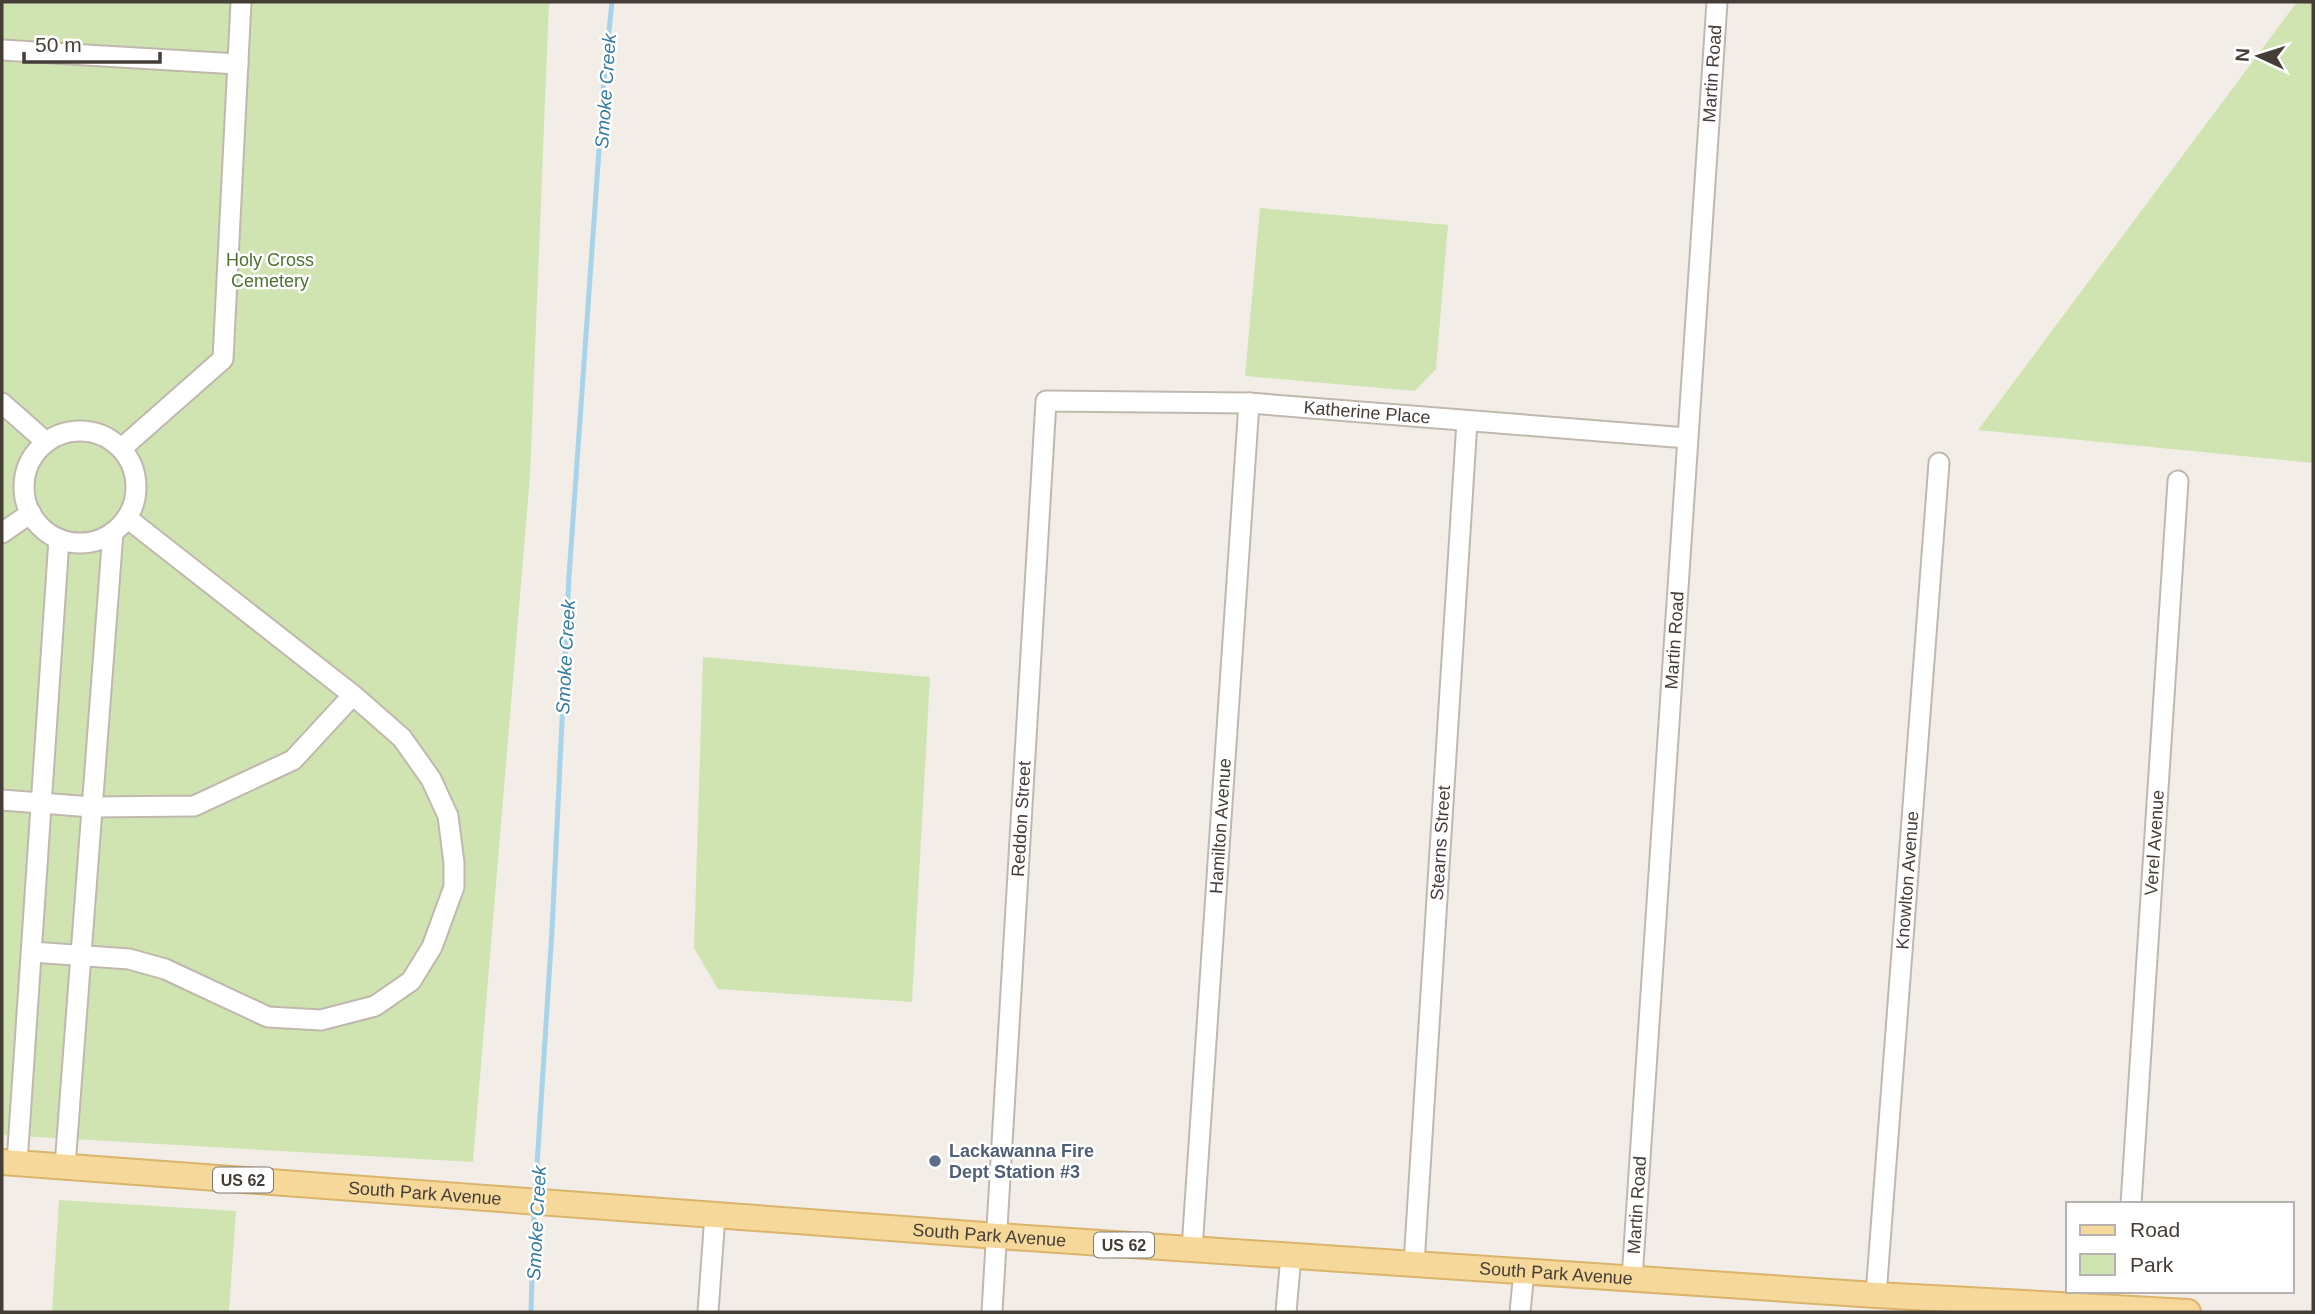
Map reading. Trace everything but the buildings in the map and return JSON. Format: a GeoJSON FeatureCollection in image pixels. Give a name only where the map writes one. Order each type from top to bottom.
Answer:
{"type":"FeatureCollection","features":[{"type":"Feature","properties":{"kind":"main road","name":"South Park Avenue"},"geometry":{"type":"LineString","coordinates":[[10,1163],[998,1236],[1876,1295],[1907,1305],[2132,1305],[2188,1312]]}},
{"type":"Feature","properties":{"kind":"street"},"geometry":{"type":"LineString","coordinates":[[121,448],[223,359],[241,2]]}},
{"type":"Feature","properties":{"kind":"street","name":"Martin Road"},"geometry":{"type":"LineString","coordinates":[[1632,1279],[1717,2]]}},
{"type":"Feature","properties":{"kind":"street"},"geometry":{"type":"LineString","coordinates":[[2,50],[238,64]]}},
{"type":"Feature","properties":{"kind":"street","name":"Katherine Place"},"geometry":{"type":"LineString","coordinates":[[1046,401],[1249,403],[1687,438]]}},
{"type":"Feature","properties":{"kind":"street","name":"Reddon Street"},"geometry":{"type":"LineString","coordinates":[[992,1312],[1046,401]]}},
{"type":"Feature","properties":{"kind":"street"},"geometry":{"type":"LineString","coordinates":[[2,403],[46,442]]}},
{"type":"Feature","properties":{"kind":"street","name":"Hamilton Avenue"},"geometry":{"type":"LineString","coordinates":[[1192,1249],[1249,403]]}},
{"type":"Feature","properties":{"kind":"street","name":"Stearns Street"},"geometry":{"type":"LineString","coordinates":[[1414,1264],[1467,421]]}},
{"type":"Feature","properties":{"kind":"street"},"geometry":{"type":"LineString","coordinates":[[82,430],[106,436],[121,448],[133,468],[136,487],[133,507],[120,525],[96,541],[76,542],[59,539],[43,528],[31,513],[25,494],[26,473],[34,455],[46,442],[63,433],[82,430]]}},
{"type":"Feature","properties":{"kind":"street","name":"Knowlton Avenue"},"geometry":{"type":"LineString","coordinates":[[1876,1295],[1938,463]]}},
{"type":"Feature","properties":{"kind":"street","name":"Verel Avenue"},"geometry":{"type":"LineString","coordinates":[[2131,1202],[2178,481]]}},
{"type":"Feature","properties":{"kind":"street"},"geometry":{"type":"LineString","coordinates":[[2,533],[31,513]]}},
{"type":"Feature","properties":{"kind":"street"},"geometry":{"type":"LineString","coordinates":[[32,952],[130,959],[165,969],[268,1017],[321,1020],[375,1006],[411,981],[432,947],[454,887],[448,816],[431,779],[402,738],[353,695],[120,525]]}},
{"type":"Feature","properties":{"kind":"street"},"geometry":{"type":"LineString","coordinates":[[65,1167],[92,807],[120,525]]}},
{"type":"Feature","properties":{"kind":"street"},"geometry":{"type":"LineString","coordinates":[[10,1163],[32,952],[59,539]]}},
{"type":"Feature","properties":{"kind":"street"},"geometry":{"type":"LineString","coordinates":[[2,800],[92,807],[194,806],[293,760],[353,695]]}},
{"type":"Feature","properties":{"kind":"street"},"geometry":{"type":"LineString","coordinates":[[708,1312],[715,1215]]}},
{"type":"Feature","properties":{"kind":"street"},"geometry":{"type":"LineString","coordinates":[[1286,1312],[1291,1256]]}},
{"type":"Feature","properties":{"kind":"street"},"geometry":{"type":"LineString","coordinates":[[1520,1312],[1524,1271]]}},
{"type":"Feature","properties":{"kind":"green space","name":"Holy Cross Cemetery"},"geometry":{"type":"Polygon","coordinates":[[[2,2],[549,2],[530,476],[473,1162],[2,1135],[2,2]]]}},
{"type":"Feature","properties":{"kind":"green space"},"geometry":{"type":"Polygon","coordinates":[[[2297,2],[2313,2],[2313,463],[1978,430],[2297,2]]]}},
{"type":"Feature","properties":{"kind":"green space"},"geometry":{"type":"Polygon","coordinates":[[[1260,208],[1448,225],[1436,369],[1415,391],[1245,376],[1260,208]]]}},
{"type":"Feature","properties":{"kind":"green space"},"geometry":{"type":"Polygon","coordinates":[[[703,657],[930,677],[912,1002],[718,989],[694,948],[703,657]]]}},
{"type":"Feature","properties":{"kind":"green space"},"geometry":{"type":"Polygon","coordinates":[[[59,1200],[236,1211],[229,1312],[52,1312],[59,1200]]]}},
{"type":"Feature","properties":{"kind":"waterway","name":"Smoke Creek"},"geometry":{"type":"LineString","coordinates":[[535,1197],[552,930],[569,576],[604,79],[612,2]]}},
{"type":"Feature","properties":{"kind":"waterway","name":"Smoke Creek"},"geometry":{"type":"LineString","coordinates":[[531,1312],[534,1210]]}},
{"type":"Feature","properties":{"kind":"place","name":"Lackawanna Fire Dept Station #3"},"geometry":{"type":"Point","coordinates":[935,1161]}}]}
